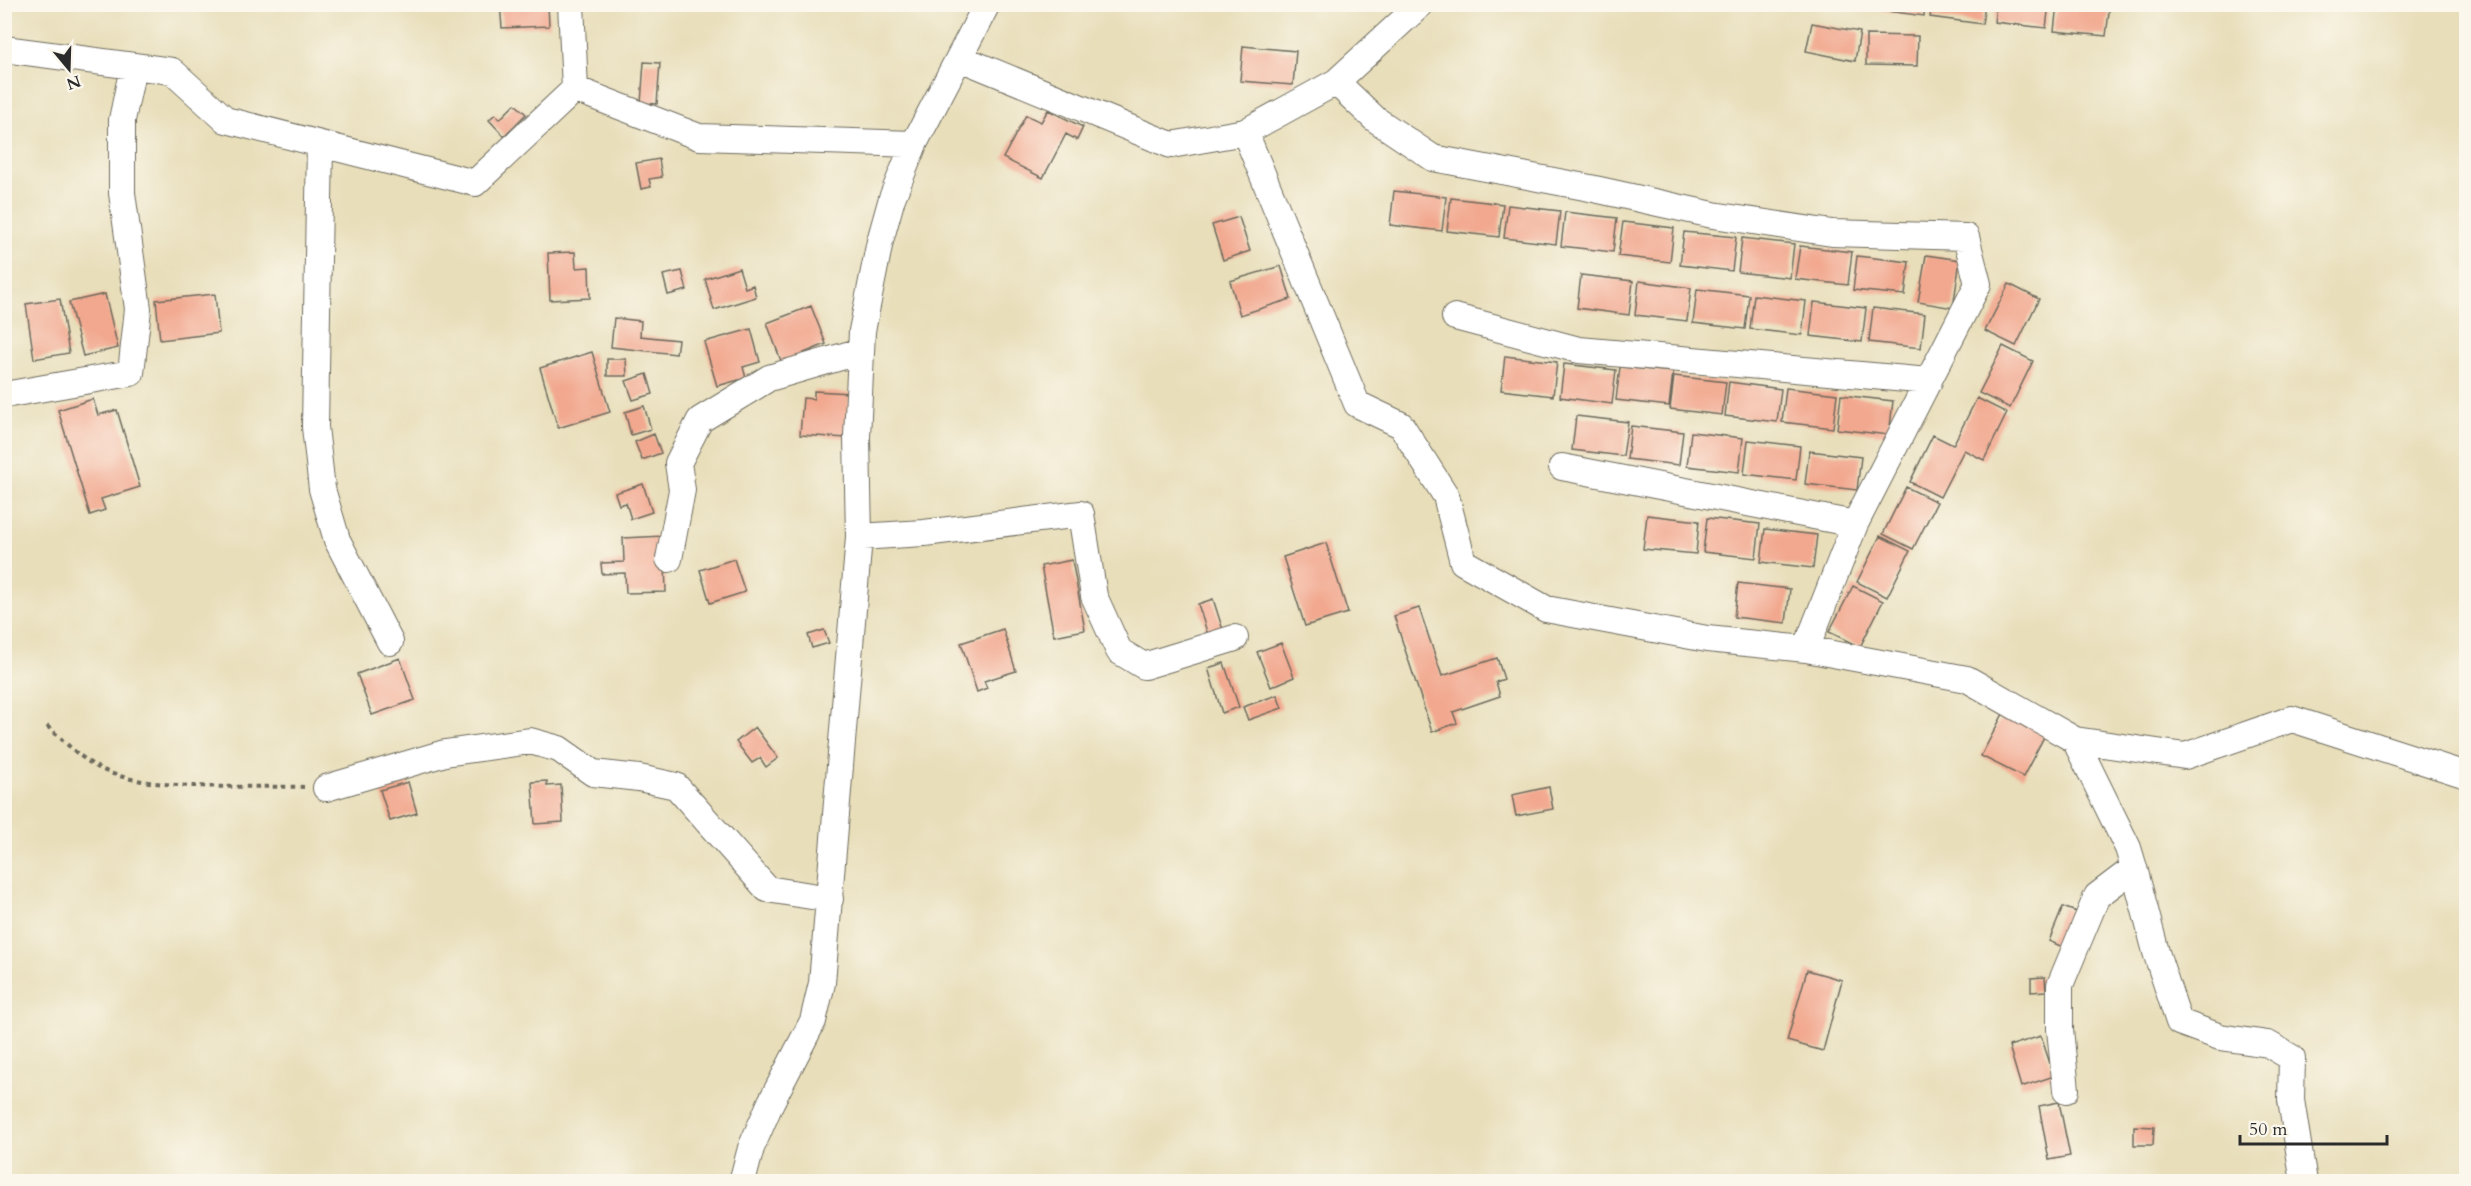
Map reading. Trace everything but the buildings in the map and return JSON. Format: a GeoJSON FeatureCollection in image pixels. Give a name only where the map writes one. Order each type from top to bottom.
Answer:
{"type":"FeatureCollection","features":[{"type":"Feature","properties":{"kind":"street"},"geometry":{"type":"LineString","coordinates":[[4,49],[171,70],[226,120],[475,183],[575,89],[571,4]]}},
{"type":"Feature","properties":{"kind":"street"},"geometry":{"type":"LineString","coordinates":[[742,1182],[751,1148],[771,1102],[813,1021],[822,983],[859,537],[857,437],[862,331],[880,241],[892,198],[914,144],[987,4]]}},
{"type":"Feature","properties":{"kind":"street"},"geometry":{"type":"LineString","coordinates":[[960,58],[1171,145],[1245,132],[1336,82],[1421,4]]}},
{"type":"Feature","properties":{"kind":"street"},"geometry":{"type":"LineString","coordinates":[[4,395],[131,373],[138,309],[122,193],[122,120],[133,66]]}},
{"type":"Feature","properties":{"kind":"street"},"geometry":{"type":"LineString","coordinates":[[1336,82],[1374,119],[1433,158],[1579,186],[1713,216],[1832,233],[1966,237],[1978,284],[1855,524],[1806,649]]}},
{"type":"Feature","properties":{"kind":"street"},"geometry":{"type":"LineString","coordinates":[[575,89],[699,137],[914,144]]}},
{"type":"Feature","properties":{"kind":"street"},"geometry":{"type":"LineString","coordinates":[[1245,132],[1357,404],[1401,425],[1446,496],[1462,562],[1546,609],[1707,639],[1806,649],[1967,679],[2075,740],[2186,756],[2292,719],[2466,775]]}},
{"type":"Feature","properties":{"kind":"street"},"geometry":{"type":"LineString","coordinates":[[320,144],[315,427],[322,489],[337,540],[390,642]]}},
{"type":"Feature","properties":{"kind":"street"},"geometry":{"type":"LineString","coordinates":[[1455,317],[1579,350],[1929,381]]}},
{"type":"Feature","properties":{"kind":"street"},"geometry":{"type":"LineString","coordinates":[[669,560],[682,490],[678,463],[700,420],[769,378],[861,351]]}},
{"type":"Feature","properties":{"kind":"street"},"geometry":{"type":"LineString","coordinates":[[1562,467],[1855,524]]}},
{"type":"Feature","properties":{"kind":"street"},"geometry":{"type":"LineString","coordinates":[[859,537],[924,533],[1081,514],[1094,596],[1119,651],[1144,666],[1235,638]]}},
{"type":"Feature","properties":{"kind":"street"},"geometry":{"type":"LineString","coordinates":[[2075,740],[2128,848],[2156,952],[2179,1022],[2220,1037],[2268,1044],[2292,1058],[2291,1100],[2304,1182]]}},
{"type":"Feature","properties":{"kind":"street"},"geometry":{"type":"LineString","coordinates":[[326,788],[445,753],[530,741],[559,749],[593,773],[639,778],[676,786],[767,889],[830,898]]}},
{"type":"Feature","properties":{"kind":"street"},"geometry":{"type":"LineString","coordinates":[[2066,1090],[2060,1029],[2060,985],[2097,896],[2133,868]]}},
{"type":"Feature","properties":{"kind":"path"},"geometry":{"type":"LineString","coordinates":[[47,726],[93,765],[132,780],[170,784],[326,788]]}}]}
